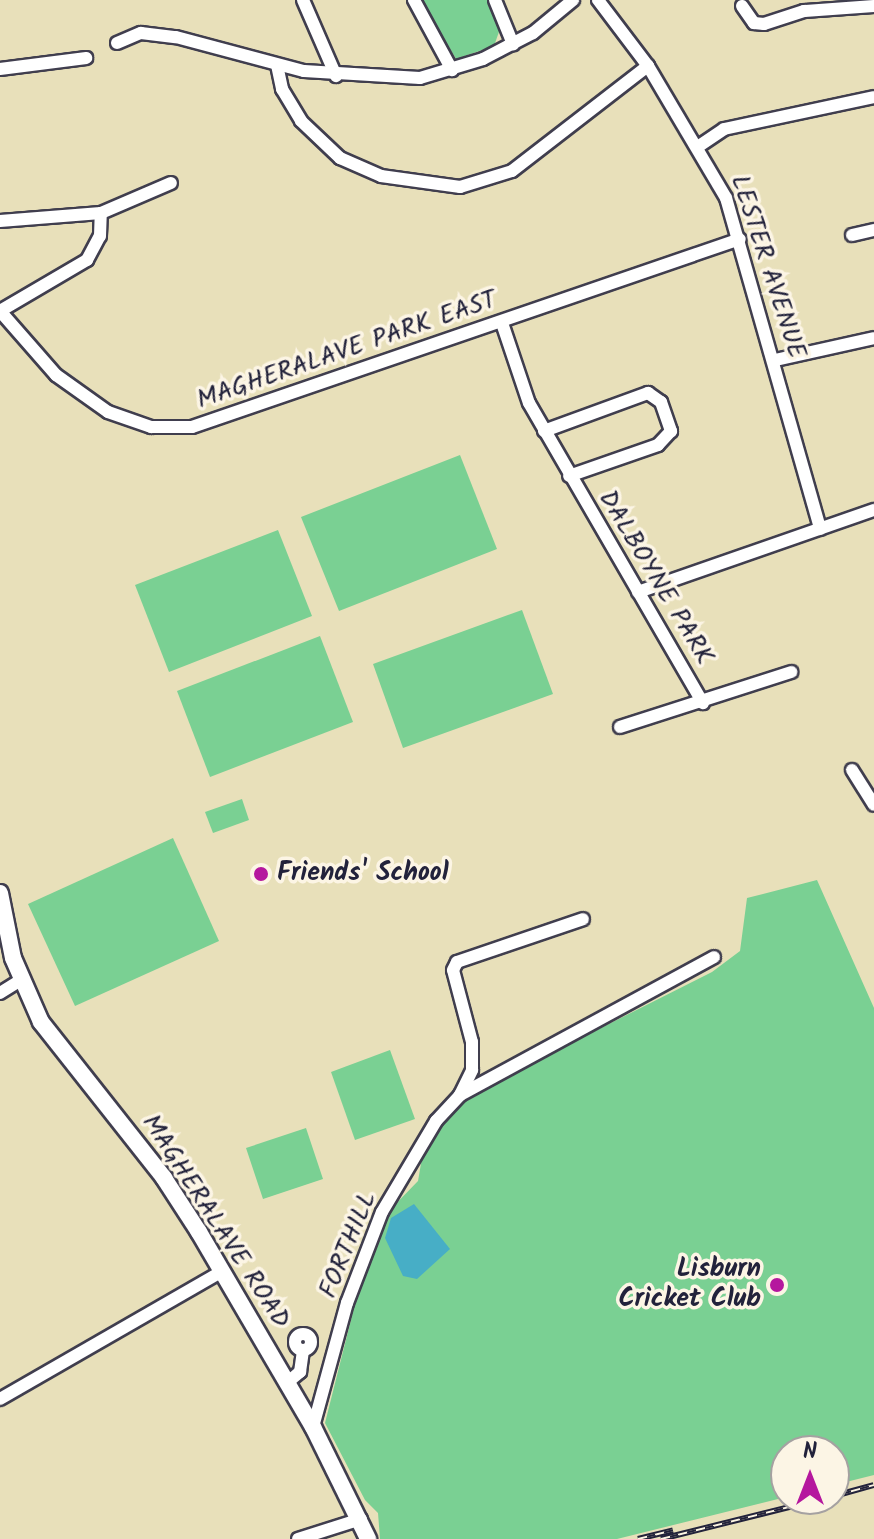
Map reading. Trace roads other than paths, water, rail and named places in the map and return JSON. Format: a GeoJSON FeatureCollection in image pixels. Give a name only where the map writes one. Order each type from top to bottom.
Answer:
{"type":"FeatureCollection","features":[{"type":"Feature","properties":{"kind":"street"},"geometry":{"type":"LineString","coordinates":[[303,0],[336,76]]}},
{"type":"Feature","properties":{"kind":"street"},"geometry":{"type":"LineString","coordinates":[[414,0],[452,70]]}},
{"type":"Feature","properties":{"kind":"street"},"geometry":{"type":"LineString","coordinates":[[495,0],[513,44]]}},
{"type":"Feature","properties":{"kind":"street"},"geometry":{"type":"LineString","coordinates":[[117,43],[141,33],[200,40],[277,65],[336,76],[420,78],[452,70],[513,44],[573,0]]}},
{"type":"Feature","properties":{"kind":"street","name":"LESTER AVENUE"},"geometry":{"type":"LineString","coordinates":[[598,0],[648,66],[699,146],[740,239],[820,529]]}},
{"type":"Feature","properties":{"kind":"street"},"geometry":{"type":"LineString","coordinates":[[742,6],[754,23],[764,24],[834,7],[874,6]]}},
{"type":"Feature","properties":{"kind":"street"},"geometry":{"type":"LineString","coordinates":[[0,69],[86,58]]}},
{"type":"Feature","properties":{"kind":"street"},"geometry":{"type":"LineString","coordinates":[[277,65],[293,110],[340,158],[381,176],[460,187],[512,171],[648,66]]}},
{"type":"Feature","properties":{"kind":"street"},"geometry":{"type":"LineString","coordinates":[[699,146],[724,129],[874,97]]}},
{"type":"Feature","properties":{"kind":"street"},"geometry":{"type":"LineString","coordinates":[[0,221],[101,213],[171,183]]}},
{"type":"Feature","properties":{"kind":"street"},"geometry":{"type":"LineString","coordinates":[[0,311],[87,260],[100,236],[101,213]]}},
{"type":"Feature","properties":{"kind":"street"},"geometry":{"type":"LineString","coordinates":[[852,235],[874,230]]}},
{"type":"Feature","properties":{"kind":"street","name":"MAGHERALAVE PARK EAST"},"geometry":{"type":"LineString","coordinates":[[0,311],[56,375],[82,395],[129,422],[173,428],[217,421],[740,239]]}},
{"type":"Feature","properties":{"kind":"street","name":"DALBOYNE PARK"},"geometry":{"type":"LineString","coordinates":[[502,323],[529,403],[703,703]]}},
{"type":"Feature","properties":{"kind":"street"},"geometry":{"type":"LineString","coordinates":[[775,360],[874,338]]}},
{"type":"Feature","properties":{"kind":"street","name":"DALBOYNE PARK"},"geometry":{"type":"LineString","coordinates":[[544,431],[648,393],[661,402],[671,431],[658,445],[569,476]]}},
{"type":"Feature","properties":{"kind":"street"},"geometry":{"type":"LineString","coordinates":[[638,592],[874,510]]}},
{"type":"Feature","properties":{"kind":"street","name":"DALBOYNE PARK"},"geometry":{"type":"LineString","coordinates":[[620,727],[703,703],[791,672]]}},
{"type":"Feature","properties":{"kind":"street"},"geometry":{"type":"LineString","coordinates":[[852,770],[874,805]]}},
{"type":"Feature","properties":{"kind":"street","name":"MAGHERALAVE ROAD"},"geometry":{"type":"LineString","coordinates":[[0,893],[22,979],[46,1030],[164,1178],[223,1271],[313,1427],[361,1519],[368,1539]]}},
{"type":"Feature","properties":{"kind":"street","name":"FORTHILL"},"geometry":{"type":"LineString","coordinates":[[313,1427],[347,1303],[382,1212],[436,1121],[460,1095],[472,1070],[472,1042],[453,970],[457,962],[583,919]]}},
{"type":"Feature","properties":{"kind":"street","name":"FORTHILL"},"geometry":{"type":"LineString","coordinates":[[460,1095],[714,957]]}},
{"type":"Feature","properties":{"kind":"street"},"geometry":{"type":"LineString","coordinates":[[0,993],[22,979]]}},
{"type":"Feature","properties":{"kind":"street"},"geometry":{"type":"LineString","coordinates":[[0,1399],[223,1271]]}},
{"type":"Feature","properties":{"kind":"street"},"geometry":{"type":"LineString","coordinates":[[288,1382],[300,1372],[303,1350]]}},
{"type":"Feature","properties":{"kind":"street"},"geometry":{"type":"LineString","coordinates":[[298,1539],[361,1519]]}},
{"type":"Feature","properties":{"kind":"water"},"geometry":{"type":"Polygon","coordinates":[[[414,1204],[450,1249],[417,1279],[403,1276],[385,1238],[391,1218],[414,1204]]]}},
{"type":"Feature","properties":{"kind":"railway"},"geometry":{"type":"LineString","coordinates":[[850,1492],[874,1485]]}},
{"type":"Feature","properties":{"kind":"railway"},"geometry":{"type":"LineString","coordinates":[[661,1539],[770,1512]]}},
{"type":"Feature","properties":{"kind":"railway"},"geometry":{"type":"LineString","coordinates":[[638,1539],[673,1530]]}},
{"type":"Feature","properties":{"kind":"place","name":"Friends' School"},"geometry":{"type":"Point","coordinates":[261,874]}},
{"type":"Feature","properties":{"kind":"place","name":"Lisburn Cricket Club"},"geometry":{"type":"Point","coordinates":[777,1285]}}]}
